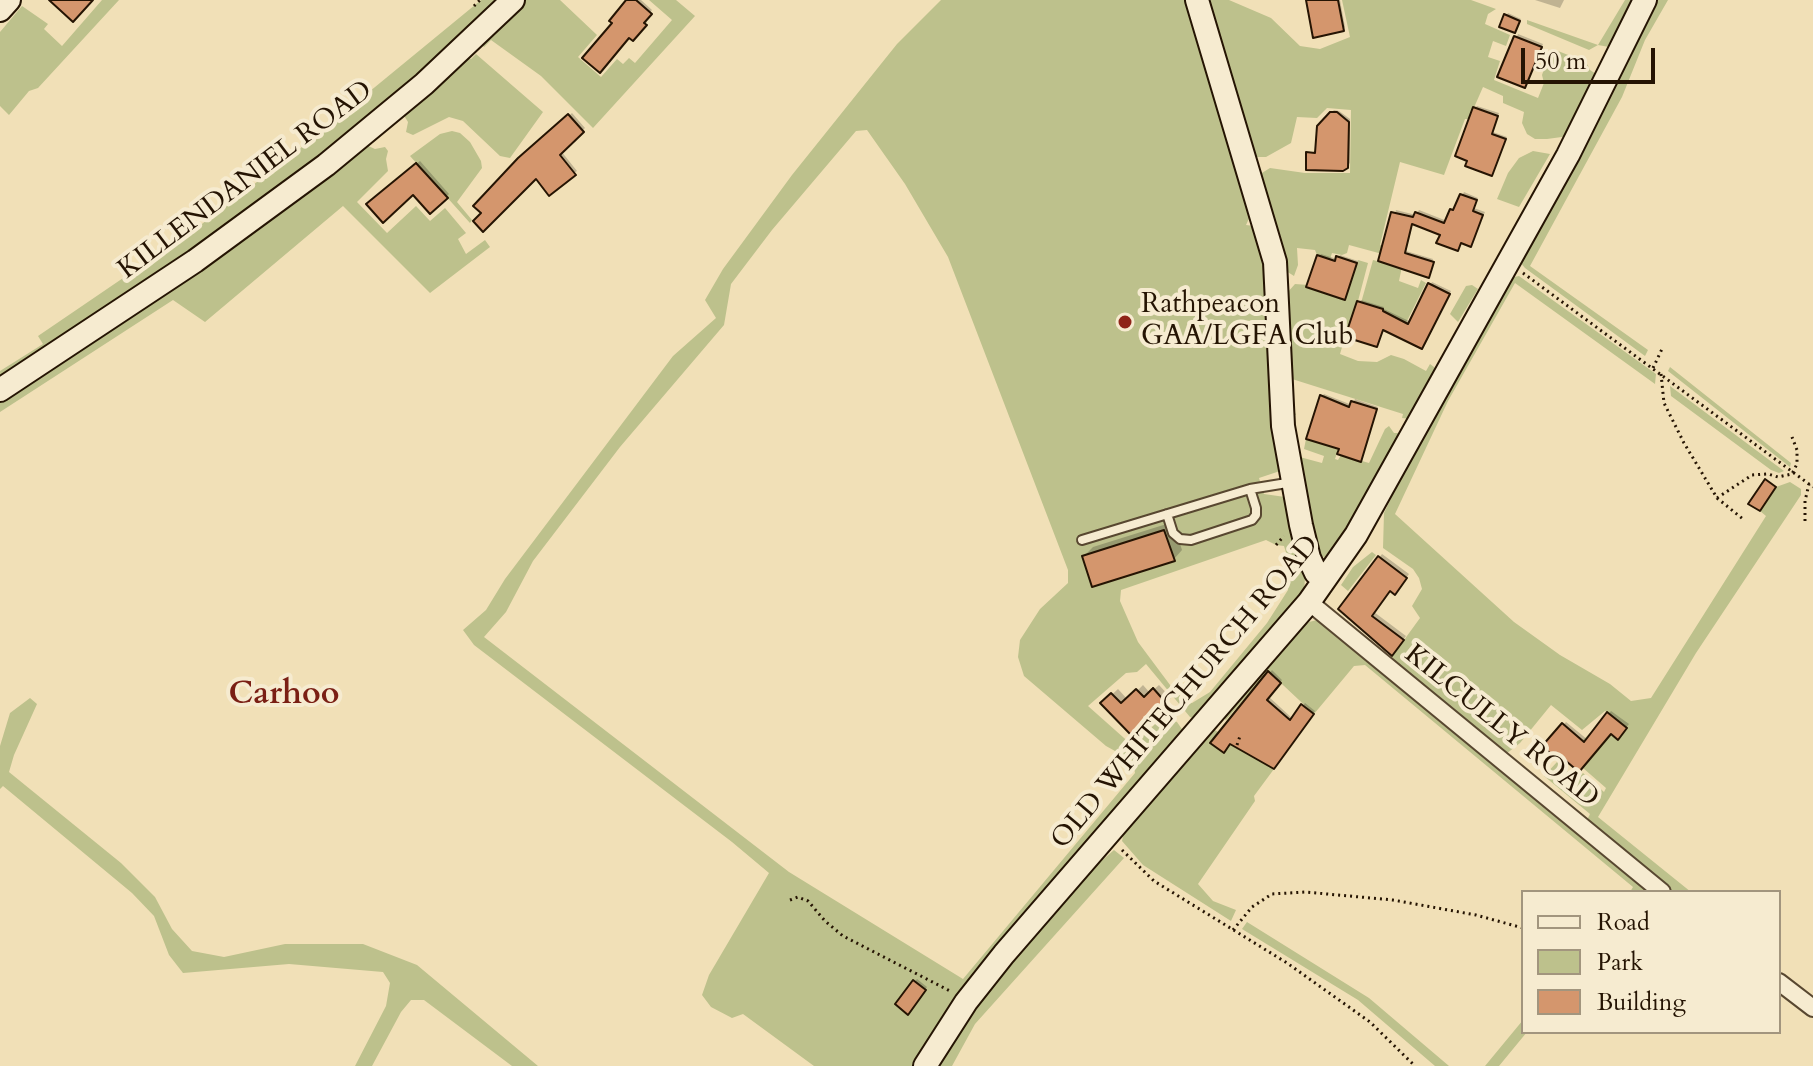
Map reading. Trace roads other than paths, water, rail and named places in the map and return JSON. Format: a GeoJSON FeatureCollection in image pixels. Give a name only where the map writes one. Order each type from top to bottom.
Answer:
{"type":"FeatureCollection","features":[{"type":"Feature","properties":{"kind":"street"},"geometry":{"type":"LineString","coordinates":[[0,10],[9,0]]}},
{"type":"Feature","properties":{"kind":"street","name":"KILLENDANIEL ROAD"},"geometry":{"type":"LineString","coordinates":[[0,390],[195,261],[326,165],[424,84],[513,0]]}},
{"type":"Feature","properties":{"kind":"street"},"geometry":{"type":"LineString","coordinates":[[1197,0],[1275,262],[1282,415],[1309,558],[1316,573],[1325,579]]}},
{"type":"Feature","properties":{"kind":"street","name":"OLD WHITECHURCH ROAD"},"geometry":{"type":"LineString","coordinates":[[925,1066],[966,1002],[1004,954],[1108,837],[1309,602],[1325,579],[1374,506],[1461,342],[1568,155],[1645,0]]}},
{"type":"Feature","properties":{"kind":"street","name":"KILCULLY ROAD"},"geometry":{"type":"LineString","coordinates":[[1309,602],[1660,890]]}},
{"type":"Feature","properties":{"kind":"street"},"geometry":{"type":"LineString","coordinates":[[1781,984],[1813,1008]]}},
{"type":"Feature","properties":{"kind":"lane"},"geometry":{"type":"LineString","coordinates":[[1082,540],[1250,489],[1293,482]]}},
{"type":"Feature","properties":{"kind":"lane"},"geometry":{"type":"LineString","coordinates":[[1167,514],[1173,533],[1180,539],[1191,540],[1252,520],[1256,508],[1250,489]]}},
{"type":"Feature","properties":{"kind":"place","name":"Rathpeacon GAA/LGFA Club"},"geometry":{"type":"Point","coordinates":[1125,322]}},
{"type":"Feature","properties":{"kind":"district","name":"Carhoo"},"geometry":{"type":"Point","coordinates":[284,696]}}]}
